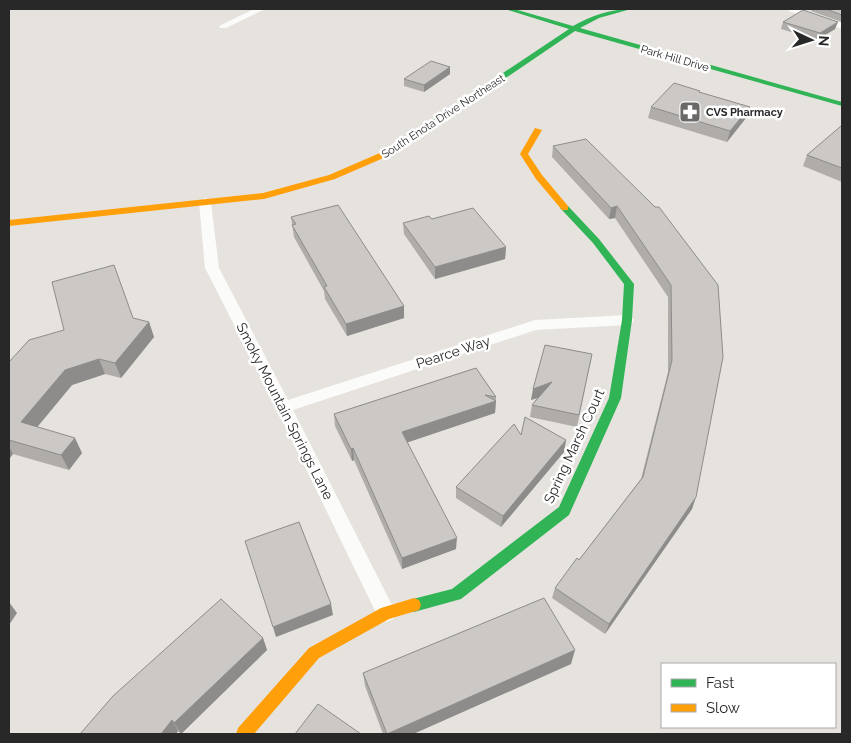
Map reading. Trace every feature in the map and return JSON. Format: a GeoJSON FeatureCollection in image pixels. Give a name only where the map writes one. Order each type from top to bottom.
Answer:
{"type":"FeatureCollection","features":[{"type":"Feature","properties":{"kind":"main road","name":"Park Hill Drive"},"geometry":{"type":"LineString","coordinates":[[508,9],[638,48],[842,104]]}},
{"type":"Feature","properties":{"kind":"main road","name":"South Enota Drive Northeast"},"geometry":{"type":"LineString","coordinates":[[9,223],[264,196],[332,177],[392,151],[573,29],[597,17],[628,9]]}},
{"type":"Feature","properties":{"kind":"main road"},"geometry":{"type":"LineString","coordinates":[[536,55],[558,46],[584,42],[638,48]]}},
{"type":"Feature","properties":{"kind":"main road","name":"Spring Marsh Court"},"geometry":{"type":"LineString","coordinates":[[244,734],[314,653],[386,613],[456,594],[564,511],[615,398],[629,284],[591,236],[536,176],[524,154],[538,130]]}},
{"type":"Feature","properties":{"kind":"street"},"geometry":{"type":"LineString","coordinates":[[223,26],[261,9]]}},
{"type":"Feature","properties":{"kind":"street"},"geometry":{"type":"LineString","coordinates":[[792,9],[842,26]]}},
{"type":"Feature","properties":{"kind":"street","name":"Smoky Mountain Springs Lane"},"geometry":{"type":"LineString","coordinates":[[205,202],[212,268],[284,407],[386,613]]}},
{"type":"Feature","properties":{"kind":"street","name":"Pearce Way"},"geometry":{"type":"LineString","coordinates":[[284,407],[536,325],[626,320]]}},
{"type":"Feature","properties":{"kind":"building"},"geometry":{"type":"Polygon","coordinates":[[[826,9],[842,9],[842,15],[826,9]]]}},
{"type":"Feature","properties":{"kind":"building"},"geometry":{"type":"Polygon","coordinates":[[[803,10],[838,22],[820,33],[783,22],[803,10]]]}},
{"type":"Feature","properties":{"kind":"building"},"geometry":{"type":"Polygon","coordinates":[[[431,61],[450,67],[424,85],[404,79],[431,61]]]}},
{"type":"Feature","properties":{"kind":"building"},"geometry":{"type":"Polygon","coordinates":[[[674,83],[750,107],[730,131],[651,107],[674,83]]]}},
{"type":"Feature","properties":{"kind":"building"},"geometry":{"type":"Polygon","coordinates":[[[841,126],[842,168],[807,155],[841,126]]]}},
{"type":"Feature","properties":{"kind":"building"},"geometry":{"type":"Polygon","coordinates":[[[586,139],[655,207],[659,207],[718,285],[723,357],[696,497],[609,624],[555,588],[643,477],[672,360],[671,285],[617,206],[611,208],[553,146],[586,139]]]}},
{"type":"Feature","properties":{"kind":"building"},"geometry":{"type":"Polygon","coordinates":[[[338,205],[404,306],[346,324],[324,287],[327,286],[292,225],[296,224],[291,217],[338,205]]]}},
{"type":"Feature","properties":{"kind":"building"},"geometry":{"type":"Polygon","coordinates":[[[473,208],[506,247],[435,267],[403,223],[429,216],[432,219],[473,208]]]}},
{"type":"Feature","properties":{"kind":"building"},"geometry":{"type":"Polygon","coordinates":[[[114,265],[133,318],[149,322],[115,363],[99,359],[65,370],[21,422],[75,438],[61,455],[9,440],[9,362],[29,340],[64,330],[52,282],[114,265]]]}},
{"type":"Feature","properties":{"kind":"building"},"geometry":{"type":"Polygon","coordinates":[[[545,345],[592,354],[579,415],[532,405],[552,382],[533,389],[545,345]]]}},
{"type":"Feature","properties":{"kind":"building"},"geometry":{"type":"Polygon","coordinates":[[[476,368],[496,397],[485,395],[496,401],[402,432],[457,538],[402,558],[353,448],[351,449],[334,414],[476,368]]]}},
{"type":"Feature","properties":{"kind":"building"},"geometry":{"type":"Polygon","coordinates":[[[525,417],[566,440],[503,516],[456,487],[514,424],[521,435],[525,417]]]}},
{"type":"Feature","properties":{"kind":"building"},"geometry":{"type":"Polygon","coordinates":[[[299,522],[331,604],[273,627],[245,541],[299,522]]]}},
{"type":"Feature","properties":{"kind":"building"},"geometry":{"type":"Polygon","coordinates":[[[544,598],[575,650],[387,734],[363,673],[544,598]]]}},
{"type":"Feature","properties":{"kind":"building"},"geometry":{"type":"Polygon","coordinates":[[[221,599],[263,638],[174,723],[172,720],[161,734],[80,734],[113,696],[221,599]]]}},
{"type":"Feature","properties":{"kind":"building"},"geometry":{"type":"Polygon","coordinates":[[[318,704],[361,734],[295,734],[318,704]]]}},
{"type":"Feature","properties":{"kind":"traffic: fast"},"geometry":{"type":"LineString","coordinates":[[508,9],[638,48],[842,104]]}},
{"type":"Feature","properties":{"kind":"traffic: fast"},"geometry":{"type":"LineString","coordinates":[[404,143],[583,23],[597,17],[628,9]]}},
{"type":"Feature","properties":{"kind":"traffic: fast"},"geometry":{"type":"LineString","coordinates":[[414,605],[456,594],[564,511],[615,398],[627,320],[629,284],[596,241],[565,208]]}},
{"type":"Feature","properties":{"kind":"traffic: slow"},"geometry":{"type":"LineString","coordinates":[[538,130],[524,154],[539,177],[565,208]]}},
{"type":"Feature","properties":{"kind":"traffic: slow"},"geometry":{"type":"LineString","coordinates":[[9,223],[264,196],[332,177],[392,151],[404,143]]}},
{"type":"Feature","properties":{"kind":"traffic: slow"},"geometry":{"type":"LineString","coordinates":[[244,734],[314,653],[386,613],[414,605]]}},
{"type":"Feature","properties":{"kind":"place","name":"CVS Pharmacy"},"geometry":{"type":"Point","coordinates":[690,112]}}]}
